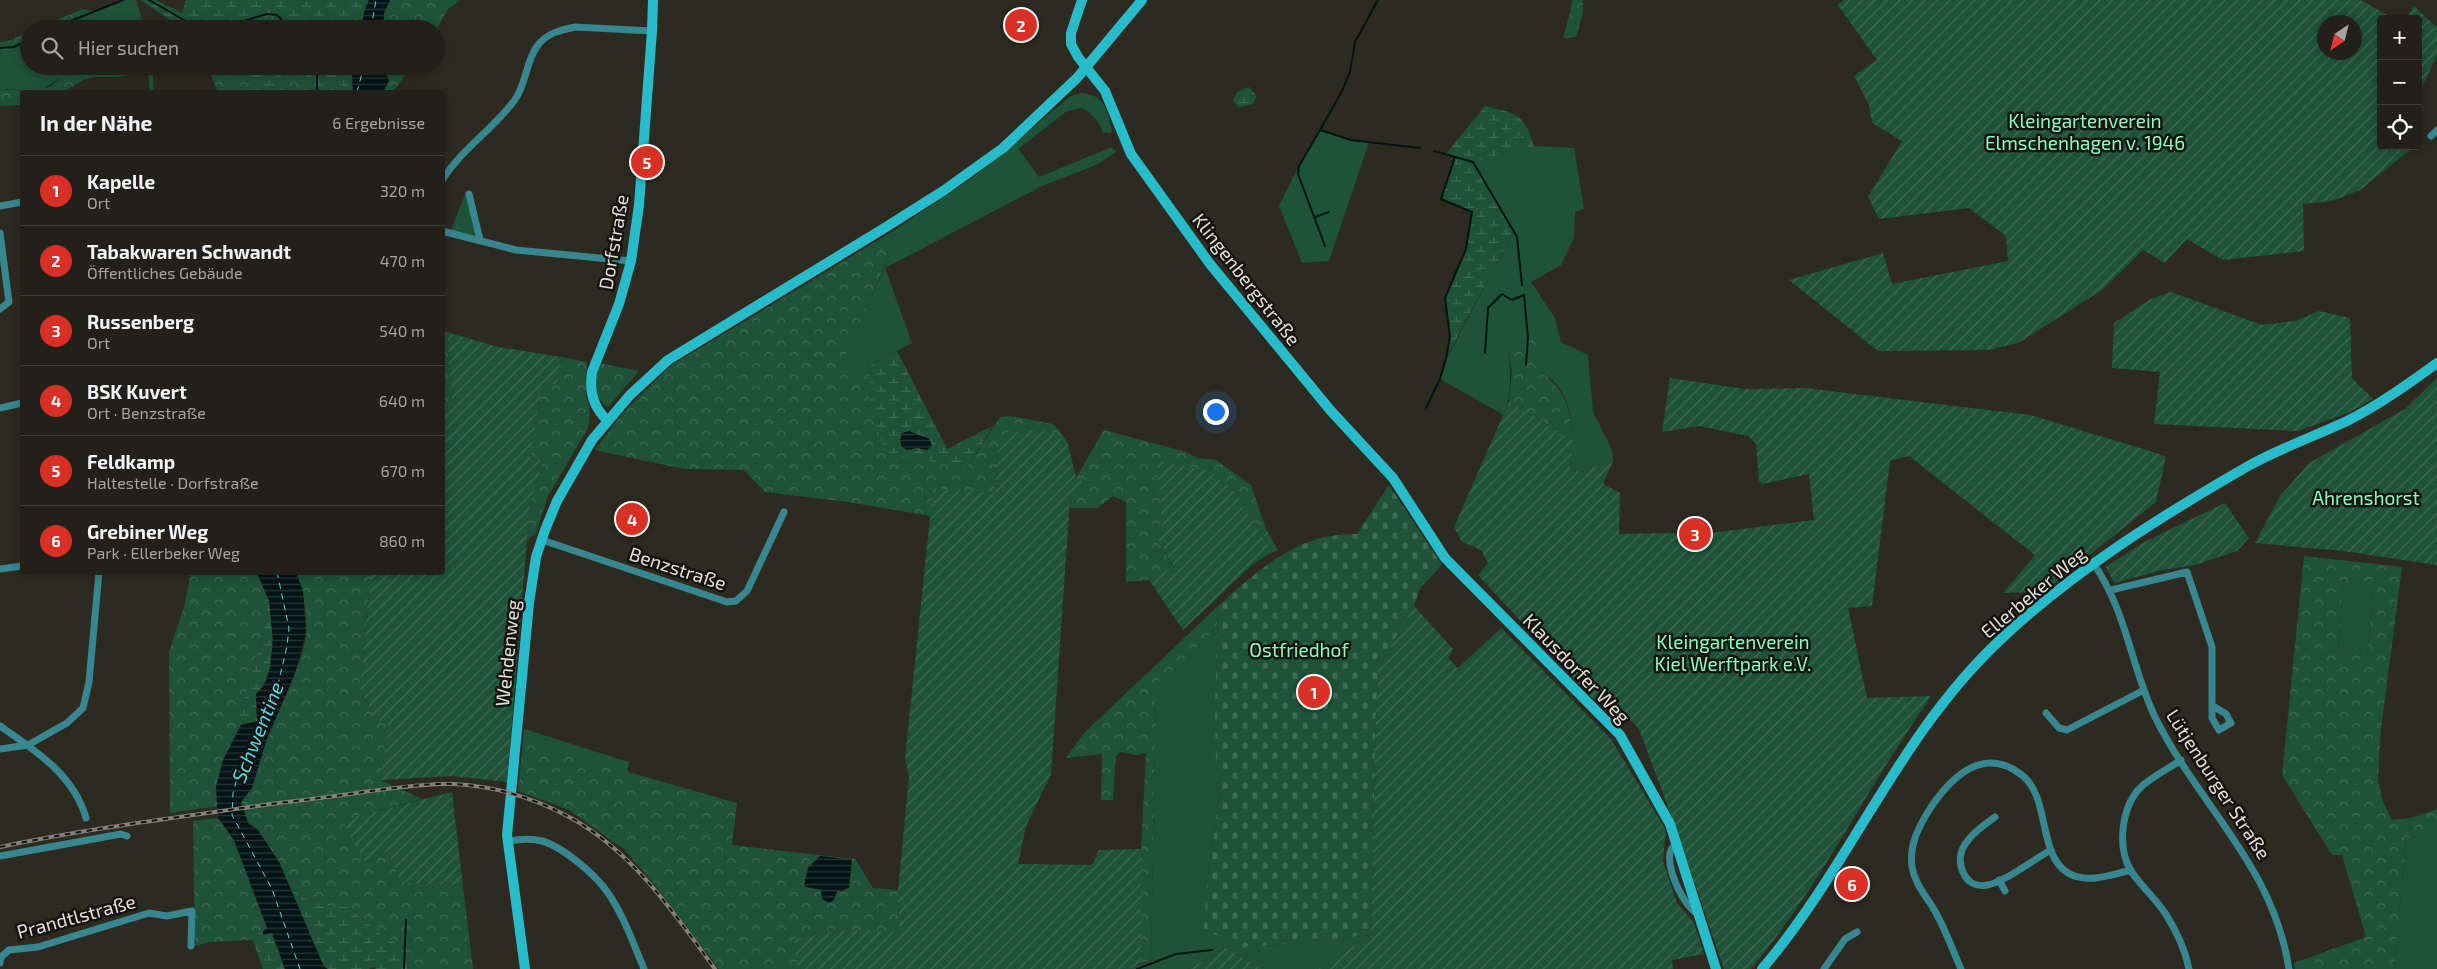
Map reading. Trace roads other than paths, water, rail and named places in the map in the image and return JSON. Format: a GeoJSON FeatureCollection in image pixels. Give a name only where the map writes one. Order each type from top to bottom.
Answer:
{"type":"FeatureCollection","features":[{"type":"Feature","properties":{"kind":"street","name":"Dorfstraße"},"geometry":{"type":"LineString","coordinates":[[607,420],[600,413],[594,402],[590,384],[592,372],[619,304],[631,262],[640,205],[653,0]]}},
{"type":"Feature","properties":{"kind":"street","name":"Klingenbergstraße"},"geometry":{"type":"LineString","coordinates":[[1082,0],[1071,33],[1072,44],[1078,58],[1105,91],[1131,154],[1210,264],[1331,411],[1393,478],[1445,558]]}},
{"type":"Feature","properties":{"kind":"street","name":"Wehdenweg"},"geometry":{"type":"LineString","coordinates":[[525,969],[508,841],[510,793],[529,603],[542,540],[556,501],[574,468],[607,420],[649,375],[700,339],[832,262],[974,170],[1042,113],[1087,68],[1142,0]]}},
{"type":"Feature","properties":{"kind":"street"},"geometry":{"type":"LineString","coordinates":[[445,176],[460,154],[513,103],[520,91],[532,54],[546,37],[562,29],[575,27],[652,30]]}},
{"type":"Feature","properties":{"kind":"street"},"geometry":{"type":"LineString","coordinates":[[2431,136],[2437,130]]}},
{"type":"Feature","properties":{"kind":"street"},"geometry":{"type":"LineString","coordinates":[[469,194],[480,240]]}},
{"type":"Feature","properties":{"kind":"street"},"geometry":{"type":"LineString","coordinates":[[0,206],[20,202]]}},
{"type":"Feature","properties":{"kind":"street"},"geometry":{"type":"LineString","coordinates":[[0,232],[9,302],[0,309]]}},
{"type":"Feature","properties":{"kind":"street"},"geometry":{"type":"LineString","coordinates":[[445,232],[516,250],[631,262]]}},
{"type":"Feature","properties":{"kind":"street","name":"Ellerbeker Weg"},"geometry":{"type":"LineString","coordinates":[[1762,969],[1784,943],[1825,884],[1907,751],[1940,706],[1998,642],[2043,603],[2117,546],[2251,464],[2350,419],[2379,403],[2437,363]]}},
{"type":"Feature","properties":{"kind":"street"},"geometry":{"type":"LineString","coordinates":[[0,408],[20,403]]}},
{"type":"Feature","properties":{"kind":"street","name":"Benzstraße"},"geometry":{"type":"LineString","coordinates":[[542,540],[727,602],[736,601],[747,591],[784,512]]}},
{"type":"Feature","properties":{"kind":"street","name":"Klausdorfer Weg"},"geometry":{"type":"LineString","coordinates":[[1445,558],[1620,735],[1670,824],[1716,969]]}},
{"type":"Feature","properties":{"kind":"street","name":"Lütjenburger Straße"},"geometry":{"type":"LineString","coordinates":[[2093,563],[2111,590],[2144,690],[2159,724],[2260,879],[2277,920],[2290,969]]}},
{"type":"Feature","properties":{"kind":"street"},"geometry":{"type":"LineString","coordinates":[[0,569],[20,566]]}},
{"type":"Feature","properties":{"kind":"street"},"geometry":{"type":"LineString","coordinates":[[2111,590],[2187,572],[2212,647],[2213,706]]}},
{"type":"Feature","properties":{"kind":"street"},"geometry":{"type":"LineString","coordinates":[[0,749],[28,745],[67,723],[77,715],[85,702],[89,682],[99,575]]}},
{"type":"Feature","properties":{"kind":"street"},"geometry":{"type":"LineString","coordinates":[[2046,713],[2059,728],[2067,730],[2144,690]]}},
{"type":"Feature","properties":{"kind":"street"},"geometry":{"type":"LineString","coordinates":[[0,726],[28,745],[60,772],[83,807],[86,818]]}},
{"type":"Feature","properties":{"kind":"street"},"geometry":{"type":"LineString","coordinates":[[2181,760],[2140,789],[2127,809],[2123,828],[2124,849],[2131,870],[2172,923],[2189,969]]}},
{"type":"Feature","properties":{"kind":"street"},"geometry":{"type":"LineString","coordinates":[[1961,969],[1937,914],[1916,878],[1912,867],[1916,833],[1941,792],[1959,774],[1980,764],[1999,763],[2008,766],[2026,778],[2032,786],[2051,850],[2062,868],[2076,877],[2085,878],[2131,870]]}},
{"type":"Feature","properties":{"kind":"street"},"geometry":{"type":"LineString","coordinates":[[1995,817],[1983,825],[1964,845],[1960,853],[1961,868],[1966,878],[1979,886],[1988,885],[1999,880],[2051,850]]}},
{"type":"Feature","properties":{"kind":"street"},"geometry":{"type":"LineString","coordinates":[[0,856],[121,834],[127,836]]}},
{"type":"Feature","properties":{"kind":"street"},"geometry":{"type":"LineString","coordinates":[[508,841],[531,839],[544,842],[556,848],[584,868],[608,891],[625,922],[644,969]]}},
{"type":"Feature","properties":{"kind":"street"},"geometry":{"type":"LineString","coordinates":[[1999,880],[2006,891]]}},
{"type":"Feature","properties":{"kind":"street","name":"Prandtlstraße"},"geometry":{"type":"LineString","coordinates":[[0,966],[0,957],[9,950],[38,947],[149,913],[167,916],[192,911],[191,946]]}},
{"type":"Feature","properties":{"kind":"street"},"geometry":{"type":"LineString","coordinates":[[1824,969],[1845,939],[1856,932]]}},
{"type":"Feature","properties":{"kind":"water"},"geometry":{"type":"Polygon","coordinates":[[[369,0],[390,0],[384,13],[384,20],[363,20],[369,0]]]}},
{"type":"Feature","properties":{"kind":"water"},"geometry":{"type":"Polygon","coordinates":[[[352,75],[386,75],[389,80],[384,90],[353,90],[352,75]]]}},
{"type":"Feature","properties":{"kind":"water"},"geometry":{"type":"Polygon","coordinates":[[[909,431],[930,439],[932,446],[927,450],[917,448],[907,450],[902,447],[900,440],[902,433],[909,431]]]}},
{"type":"Feature","properties":{"kind":"water","name":"Schwentine"},"geometry":{"type":"Polygon","coordinates":[[[258,575],[297,575],[303,591],[306,633],[295,673],[267,739],[252,788],[241,802],[248,823],[258,830],[279,862],[324,967],[328,969],[285,969],[272,933],[263,935],[263,931],[267,929],[266,925],[234,840],[218,818],[216,787],[223,760],[241,725],[257,721],[256,694],[265,685],[270,668],[273,639],[269,601],[258,575]]]}},
{"type":"Feature","properties":{"kind":"water"},"geometry":{"type":"Polygon","coordinates":[[[820,856],[852,860],[849,888],[837,891],[834,900],[829,903],[822,899],[821,890],[806,887],[804,884],[808,868],[820,856]]]}},
{"type":"Feature","properties":{"kind":"waterway"},"geometry":{"type":"LineString","coordinates":[[73,20],[123,0]]}},
{"type":"Feature","properties":{"kind":"waterway"},"geometry":{"type":"LineString","coordinates":[[149,0],[184,20]]}},
{"type":"Feature","properties":{"kind":"waterway"},"geometry":{"type":"LineString","coordinates":[[1378,0],[1355,42],[1350,72],[1341,93],[1320,130],[1351,140],[1420,148]]}},
{"type":"Feature","properties":{"kind":"waterway"},"geometry":{"type":"LineString","coordinates":[[247,20],[267,14],[277,15],[282,20]]}},
{"type":"Feature","properties":{"kind":"waterway"},"geometry":{"type":"LineString","coordinates":[[0,48],[14,47],[20,44]]}},
{"type":"Feature","properties":{"kind":"waterway"},"geometry":{"type":"LineString","coordinates":[[317,75],[318,90]]}},
{"type":"Feature","properties":{"kind":"waterway"},"geometry":{"type":"LineString","coordinates":[[1320,130],[1299,166],[1298,174],[1325,246]]}},
{"type":"Feature","properties":{"kind":"waterway"},"geometry":{"type":"LineString","coordinates":[[1434,151],[1473,162],[1517,237],[1522,285]]}},
{"type":"Feature","properties":{"kind":"waterway"},"geometry":{"type":"LineString","coordinates":[[1426,408],[1440,379],[1446,358],[1450,337],[1445,298],[1466,249],[1472,212],[1441,199],[1455,157]]}},
{"type":"Feature","properties":{"kind":"waterway"},"geometry":{"type":"LineString","coordinates":[[1315,217],[1329,212]]}},
{"type":"Feature","properties":{"kind":"waterway"},"geometry":{"type":"LineString","coordinates":[[1485,353],[1488,308],[1502,294],[1512,300],[1524,295],[1528,338],[1526,365]]}},
{"type":"Feature","properties":{"kind":"waterway"},"geometry":{"type":"LineString","coordinates":[[404,968],[406,920]]}},
{"type":"Feature","properties":{"kind":"waterway"},"geometry":{"type":"LineString","coordinates":[[1137,969],[1176,954],[1212,950]]}},
{"type":"Feature","properties":{"kind":"railway"},"geometry":{"type":"LineString","coordinates":[[0,847],[136,823],[401,787],[443,784],[484,787],[529,799],[571,818],[594,832],[614,848],[651,885],[715,969]]}},
{"type":"Feature","properties":{"kind":"place","name":"Tabakwaren Schwandt"},"geometry":{"type":"Point","coordinates":[1021,25]}},
{"type":"Feature","properties":{"kind":"place","name":"Feldkamp"},"geometry":{"type":"Point","coordinates":[647,162]}},
{"type":"Feature","properties":{"kind":"place","name":"BSK Kuvert"},"geometry":{"type":"Point","coordinates":[632,519]}},
{"type":"Feature","properties":{"kind":"place","name":"Russenberg"},"geometry":{"type":"Point","coordinates":[1695,534]}},
{"type":"Feature","properties":{"kind":"place","name":"Kapelle"},"geometry":{"type":"Point","coordinates":[1314,692]}},
{"type":"Feature","properties":{"kind":"place","name":"Grebiner Weg"},"geometry":{"type":"Point","coordinates":[1852,884]}},
{"type":"Feature","properties":{"kind":"park label","name":"Kleingartenverein Elmschenhagen v. 1946"},"geometry":{"type":"Point","coordinates":[2085,131]}},
{"type":"Feature","properties":{"kind":"park label","name":"Ahrenshorst"},"geometry":{"type":"Point","coordinates":[2366,497]}},
{"type":"Feature","properties":{"kind":"park label","name":"Ostfriedhof"},"geometry":{"type":"Point","coordinates":[1299,649]}},
{"type":"Feature","properties":{"kind":"park label","name":"Kleingartenverein Kiel Werftpark e.V."},"geometry":{"type":"Point","coordinates":[1733,652]}}]}
